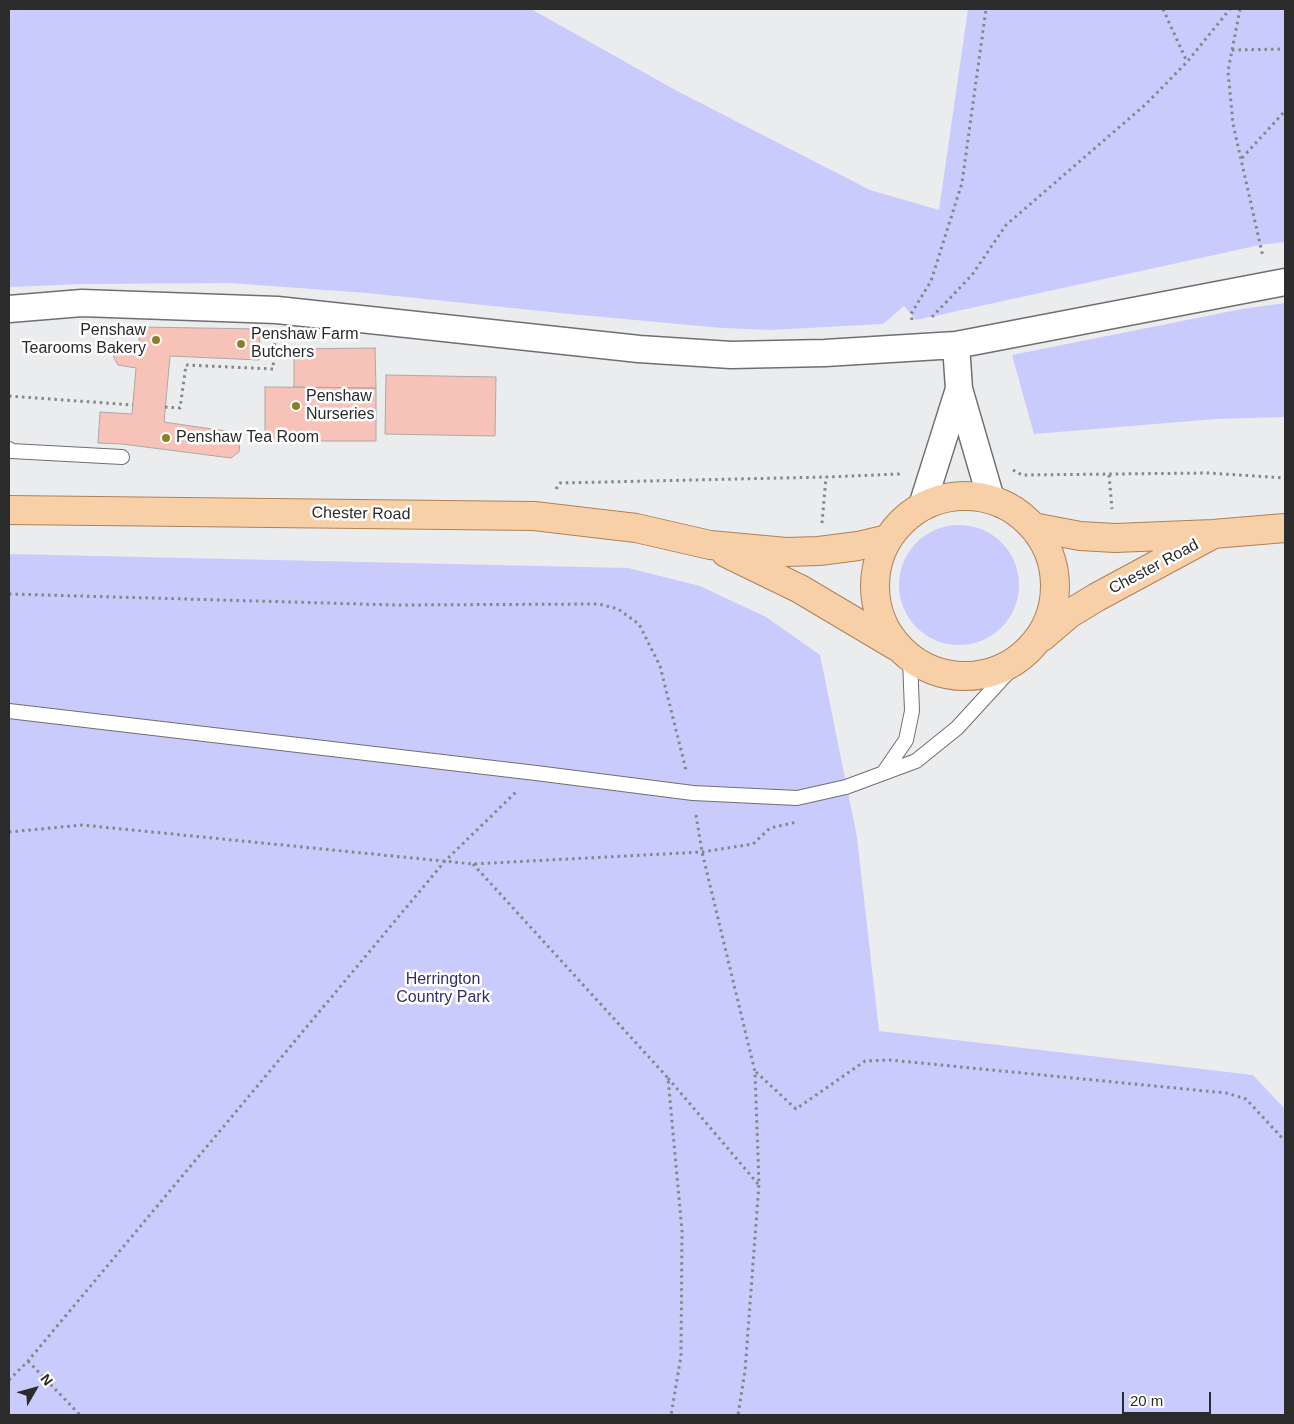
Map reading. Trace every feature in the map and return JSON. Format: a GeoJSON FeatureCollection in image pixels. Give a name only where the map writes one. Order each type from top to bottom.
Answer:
{"type":"FeatureCollection","features":[{"type":"Feature","properties":{"kind":"main road"},"geometry":{"type":"LineString","coordinates":[[903,652],[884,629],[874,587],[880,554],[887,539],[908,515],[922,506],[954,496],[991,500],[1004,505],[1033,527],[1043,542],[1054,573],[1052,611],[1030,649]]}},
{"type":"Feature","properties":{"kind":"main road","name":"Chester Road"},"geometry":{"type":"LineString","coordinates":[[9,510],[534,516],[636,528],[710,545],[786,552],[819,551],[858,546],[887,539]]}},
{"type":"Feature","properties":{"kind":"main road"},"geometry":{"type":"LineString","coordinates":[[1033,527],[1080,536],[1116,538],[1214,534]]}},
{"type":"Feature","properties":{"kind":"main road","name":"Chester Road"},"geometry":{"type":"LineString","coordinates":[[710,545],[800,588],[931,671],[961,677],[1004,668],[1030,649],[1069,614],[1097,596],[1214,534],[1285,528]]}},
{"type":"Feature","properties":{"kind":"street"},"geometry":{"type":"LineString","coordinates":[[9,309],[82,303],[277,310],[639,349],[722,354],[825,354],[956,345],[1278,283]]}},
{"type":"Feature","properties":{"kind":"street"},"geometry":{"type":"LineString","coordinates":[[956,345],[959,389],[991,500]]}},
{"type":"Feature","properties":{"kind":"street"},"geometry":{"type":"LineString","coordinates":[[922,506],[959,389]]}},
{"type":"Feature","properties":{"kind":"lane"},"geometry":{"type":"LineString","coordinates":[[9,449],[11,451],[122,457]]}},
{"type":"Feature","properties":{"kind":"lane"},"geometry":{"type":"LineString","coordinates":[[9,711],[693,793],[797,798],[864,782],[884,772],[916,761],[957,728],[1030,649]]}},
{"type":"Feature","properties":{"kind":"lane"},"geometry":{"type":"LineString","coordinates":[[884,772],[906,740],[912,711],[903,652]]}},
{"type":"Feature","properties":{"kind":"path"},"geometry":{"type":"LineString","coordinates":[[914,348],[911,314],[931,281],[962,183],[986,9]]}},
{"type":"Feature","properties":{"kind":"path"},"geometry":{"type":"LineString","coordinates":[[1163,9],[1187,62]]}},
{"type":"Feature","properties":{"kind":"path"},"geometry":{"type":"LineString","coordinates":[[914,348],[931,318],[972,275],[1006,225],[1146,104],[1187,62],[1230,9]]}},
{"type":"Feature","properties":{"kind":"path"},"geometry":{"type":"LineString","coordinates":[[1240,9],[1228,71],[1233,124],[1260,245],[1278,283]]}},
{"type":"Feature","properties":{"kind":"path"},"geometry":{"type":"LineString","coordinates":[[1232,50],[1285,49]]}},
{"type":"Feature","properties":{"kind":"path"},"geometry":{"type":"LineString","coordinates":[[1242,158],[1285,111]]}},
{"type":"Feature","properties":{"kind":"path"},"geometry":{"type":"LineString","coordinates":[[165,407],[180,408],[186,365],[273,369],[277,310]]}},
{"type":"Feature","properties":{"kind":"path"},"geometry":{"type":"LineString","coordinates":[[9,396],[133,405]]}},
{"type":"Feature","properties":{"kind":"path"},"geometry":{"type":"LineString","coordinates":[[1012,469],[1022,475],[1208,473],[1285,478]]}},
{"type":"Feature","properties":{"kind":"path"},"geometry":{"type":"LineString","coordinates":[[534,516],[560,483],[826,478],[899,474],[905,470]]}},
{"type":"Feature","properties":{"kind":"path"},"geometry":{"type":"LineString","coordinates":[[819,551],[826,478]]}},
{"type":"Feature","properties":{"kind":"path"},"geometry":{"type":"LineString","coordinates":[[9,594],[397,605],[599,604],[618,609],[639,624],[660,666],[693,793],[702,852],[756,1072],[759,1184],[745,1372],[738,1415]]}},
{"type":"Feature","properties":{"kind":"path"},"geometry":{"type":"LineString","coordinates":[[9,1380],[28,1361],[445,860],[536,773]]}},
{"type":"Feature","properties":{"kind":"path"},"geometry":{"type":"LineString","coordinates":[[473,864],[668,1078],[759,1184]]}},
{"type":"Feature","properties":{"kind":"path"},"geometry":{"type":"LineString","coordinates":[[756,1072],[796,1110],[865,1061],[890,1060],[1226,1093],[1246,1099],[1285,1141]]}},
{"type":"Feature","properties":{"kind":"path"},"geometry":{"type":"LineString","coordinates":[[668,1078],[682,1231],[681,1356],[671,1415]]}},
{"type":"Feature","properties":{"kind":"path"},"geometry":{"type":"LineString","coordinates":[[28,1361],[80,1415]]}},
{"type":"Feature","properties":{"kind":"green space"},"geometry":{"type":"Polygon","coordinates":[[[9,9],[531,9],[679,92],[870,190],[939,210],[968,9],[1285,9],[1285,242],[1260,245],[916,320],[904,306],[883,324],[769,330],[722,328],[367,293],[230,283],[81,284],[9,287],[9,9]]]}},
{"type":"Feature","properties":{"kind":"green space"},"geometry":{"type":"Polygon","coordinates":[[[1285,303],[1285,417],[1215,419],[1034,434],[1012,355],[1242,309],[1285,303]]]}},
{"type":"Feature","properties":{"kind":"green space"},"geometry":{"type":"Polygon","coordinates":[[[959,525],[971,526],[982,530],[992,535],[1001,543],[1009,552],[1014,562],[1018,573],[1018,597],[1014,608],[1009,618],[1001,627],[992,635],[982,640],[971,644],[959,645],[947,644],[936,640],[926,635],[917,627],[909,618],[904,608],[900,597],[899,585],[900,573],[904,562],[909,552],[917,543],[926,535],[936,530],[947,526],[959,525]]]}},
{"type":"Feature","properties":{"kind":"green space","name":"Herrington Country Park"},"geometry":{"type":"Polygon","coordinates":[[[9,554],[628,568],[700,586],[766,617],[820,655],[857,837],[879,1031],[1253,1075],[1285,1109],[1285,1415],[9,1415],[9,554]]]}},
{"type":"Feature","properties":{"kind":"building"},"geometry":{"type":"Polygon","coordinates":[[[140,327],[260,329],[259,360],[170,356],[164,422],[233,432],[240,441],[239,452],[231,458],[122,444],[98,443],[100,412],[132,414],[136,368],[118,365],[114,358],[113,349],[125,342],[139,344],[140,327]]]}},
{"type":"Feature","properties":{"kind":"building"},"geometry":{"type":"Polygon","coordinates":[[[375,348],[376,388],[294,387],[294,349],[375,348]]]}},
{"type":"Feature","properties":{"kind":"building"},"geometry":{"type":"Polygon","coordinates":[[[386,375],[496,377],[495,436],[385,434],[386,375]]]}},
{"type":"Feature","properties":{"kind":"building"},"geometry":{"type":"Polygon","coordinates":[[[265,387],[376,388],[376,441],[265,441],[265,387]]]}},
{"type":"Feature","properties":{"kind":"place","name":"Penshaw Tearooms Bakery"},"geometry":{"type":"Point","coordinates":[156,340]}},
{"type":"Feature","properties":{"kind":"place","name":"Penshaw Farm Butchers"},"geometry":{"type":"Point","coordinates":[241,344]}},
{"type":"Feature","properties":{"kind":"place","name":"Penshaw Nurseries"},"geometry":{"type":"Point","coordinates":[296,406]}},
{"type":"Feature","properties":{"kind":"place","name":"Penshaw Tea Room"},"geometry":{"type":"Point","coordinates":[166,438]}}]}
